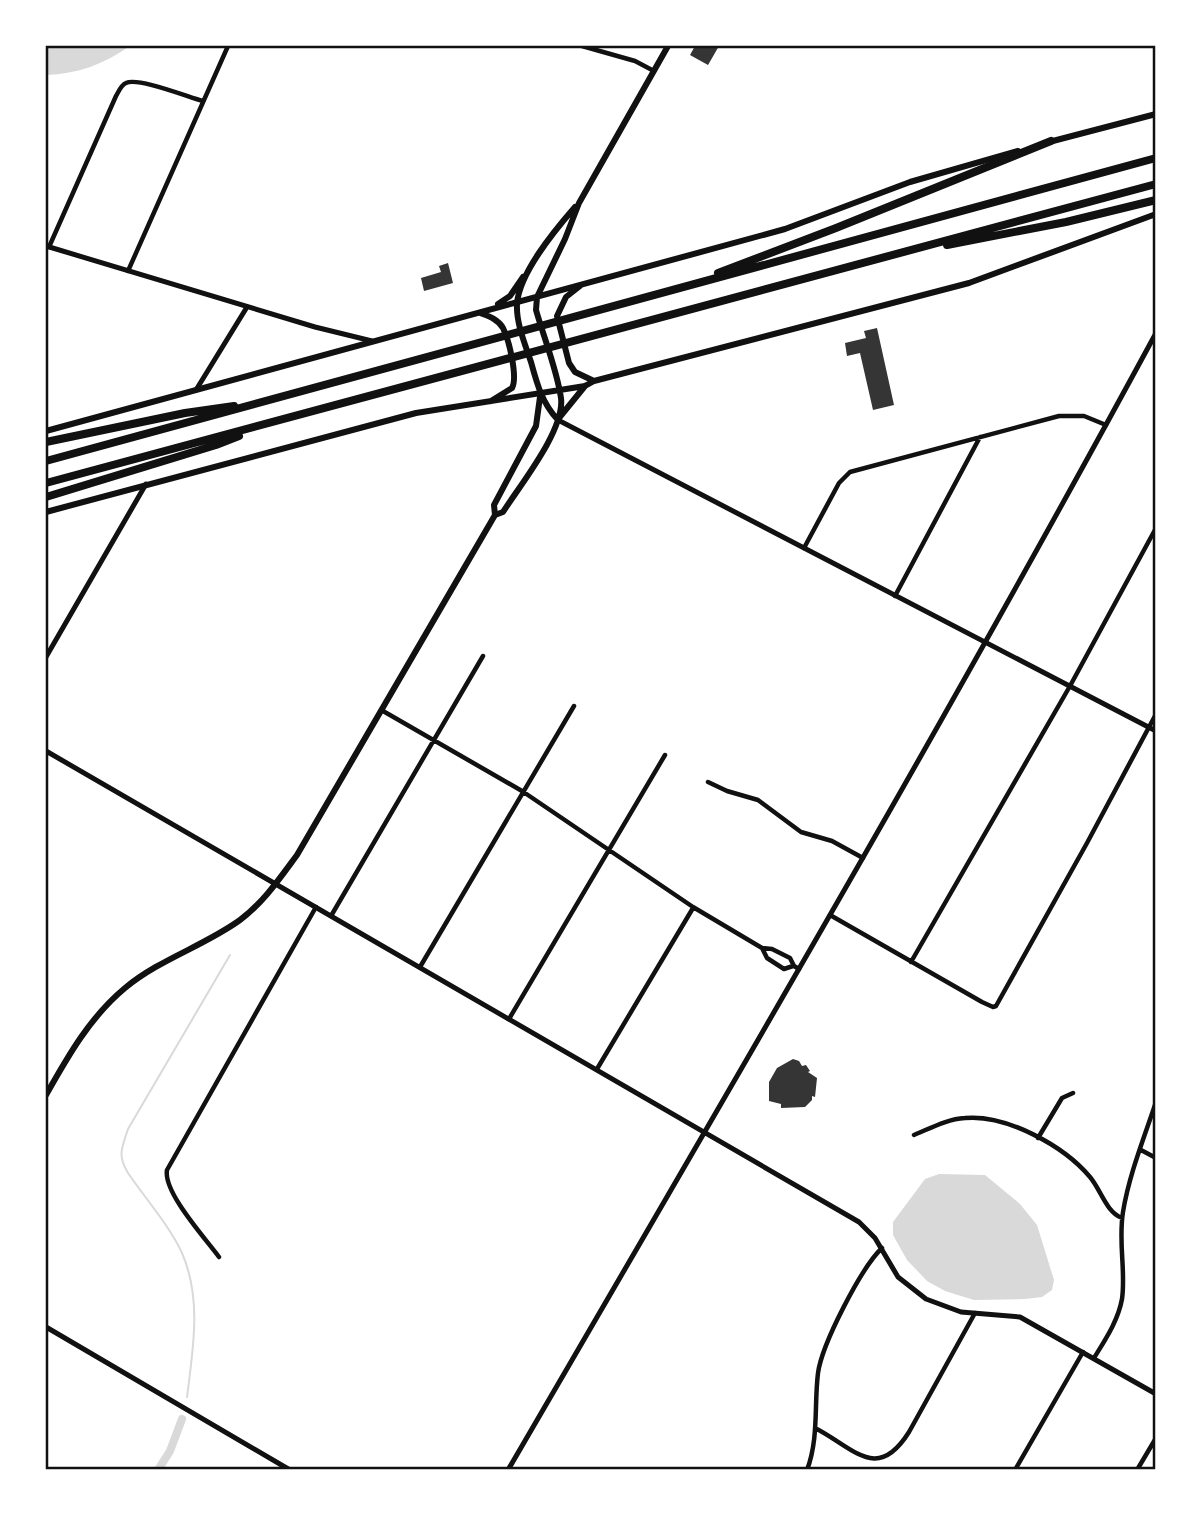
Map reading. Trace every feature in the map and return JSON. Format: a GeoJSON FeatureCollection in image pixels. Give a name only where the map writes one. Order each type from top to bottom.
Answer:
{"type":"FeatureCollection","features":[{"type":"Feature","properties":{"kind":"highway"},"geometry":{"type":"LineString","coordinates":[[671,290],[836,228],[1051,141]]}},
{"type":"Feature","properties":{"kind":"highway"},"geometry":{"type":"LineString","coordinates":[[46,461],[1156,158]]}},
{"type":"Feature","properties":{"kind":"highway"},"geometry":{"type":"LineString","coordinates":[[46,483],[1156,184]]}},
{"type":"Feature","properties":{"kind":"highway"},"geometry":{"type":"LineString","coordinates":[[876,259],[1066,222],[1156,200]]}},
{"type":"Feature","properties":{"kind":"highway"},"geometry":{"type":"LineString","coordinates":[[46,442],[185,413],[271,400]]}},
{"type":"Feature","properties":{"kind":"highway"},"geometry":{"type":"LineString","coordinates":[[46,497],[216,445],[268,424]]}},
{"type":"Feature","properties":{"kind":"main road"},"geometry":{"type":"LineString","coordinates":[[495,515],[503,512],[552,436],[561,405],[536,310],[537,297],[579,203],[668,46]]}},
{"type":"Feature","properties":{"kind":"main road"},"geometry":{"type":"LineString","coordinates":[[46,431],[785,229],[910,181],[1156,114]]}},
{"type":"Feature","properties":{"kind":"main road"},"geometry":{"type":"LineString","coordinates":[[493,308],[510,296],[551,235],[579,203]]}},
{"type":"Feature","properties":{"kind":"main road"},"geometry":{"type":"LineString","coordinates":[[46,512],[396,418],[585,386],[594,381],[969,283],[1156,214]]}},
{"type":"Feature","properties":{"kind":"main road"},"geometry":{"type":"LineString","coordinates":[[534,261],[517,302],[518,320],[540,395],[558,420]]}},
{"type":"Feature","properties":{"kind":"main road"},"geometry":{"type":"LineString","coordinates":[[584,283],[566,297],[557,316],[569,363],[575,372],[594,381]]}},
{"type":"Feature","properties":{"kind":"main road"},"geometry":{"type":"LineString","coordinates":[[479,313],[491,317],[502,326],[515,379],[508,392],[486,403]]}},
{"type":"Feature","properties":{"kind":"main road"},"geometry":{"type":"LineString","coordinates":[[558,420],[585,386]]}},
{"type":"Feature","properties":{"kind":"main road"},"geometry":{"type":"LineString","coordinates":[[46,1095],[90,1024],[123,990],[162,962],[242,919],[275,885],[297,855],[495,515],[494,505],[536,426],[540,395]]}},
{"type":"Feature","properties":{"kind":"street"},"geometry":{"type":"LineString","coordinates":[[127,272],[228,46]]}},
{"type":"Feature","properties":{"kind":"street"},"geometry":{"type":"LineString","coordinates":[[582,46],[635,61],[654,71]]}},
{"type":"Feature","properties":{"kind":"street"},"geometry":{"type":"LineString","coordinates":[[203,102],[141,82],[129,81],[124,84],[47,246],[315,327],[373,341]]}},
{"type":"Feature","properties":{"kind":"street"},"geometry":{"type":"LineString","coordinates":[[196,390],[247,307]]}},
{"type":"Feature","properties":{"kind":"street"},"geometry":{"type":"LineString","coordinates":[[508,1469],[705,1133],[796,968],[864,858],[986,643],[1156,333]]}},
{"type":"Feature","properties":{"kind":"street"},"geometry":{"type":"LineString","coordinates":[[804,548],[839,484],[850,472],[1068,415],[1084,416],[1106,425]]}},
{"type":"Feature","properties":{"kind":"street"},"geometry":{"type":"LineString","coordinates":[[558,420],[1156,731]]}},
{"type":"Feature","properties":{"kind":"street"},"geometry":{"type":"LineString","coordinates":[[895,596],[979,437]]}},
{"type":"Feature","properties":{"kind":"street"},"geometry":{"type":"LineString","coordinates":[[46,657],[146,484]]}},
{"type":"Feature","properties":{"kind":"street"},"geometry":{"type":"LineString","coordinates":[[911,961],[1070,686],[1156,528]]}},
{"type":"Feature","properties":{"kind":"street"},"geometry":{"type":"LineString","coordinates":[[331,916],[483,656]]}},
{"type":"Feature","properties":{"kind":"street"},"geometry":{"type":"LineString","coordinates":[[420,967],[574,706]]}},
{"type":"Feature","properties":{"kind":"street"},"geometry":{"type":"LineString","coordinates":[[383,711],[522,791],[693,907],[762,948],[772,949],[790,958],[796,968]]}},
{"type":"Feature","properties":{"kind":"street"},"geometry":{"type":"LineString","coordinates":[[830,915],[982,1002],[996,1006],[1156,714]]}},
{"type":"Feature","properties":{"kind":"street"},"geometry":{"type":"LineString","coordinates":[[46,751],[859,1222],[882,1248],[898,1277],[915,1293],[948,1309],[1020,1317],[1156,1394]]}},
{"type":"Feature","properties":{"kind":"street"},"geometry":{"type":"LineString","coordinates":[[509,1019],[665,755]]}},
{"type":"Feature","properties":{"kind":"street"},"geometry":{"type":"LineString","coordinates":[[708,782],[758,800],[802,832],[832,841],[864,858]]}},
{"type":"Feature","properties":{"kind":"street"},"geometry":{"type":"LineString","coordinates":[[597,1069],[693,907]]}},
{"type":"Feature","properties":{"kind":"street"},"geometry":{"type":"LineString","coordinates":[[219,1257],[170,1191],[165,1177],[316,908]]}},
{"type":"Feature","properties":{"kind":"street"},"geometry":{"type":"LineString","coordinates":[[762,948],[767,958],[784,969],[796,968]]}},
{"type":"Feature","properties":{"kind":"street"},"geometry":{"type":"LineString","coordinates":[[1038,1138],[1062,1098],[1073,1093]]}},
{"type":"Feature","properties":{"kind":"street"},"geometry":{"type":"LineString","coordinates":[[1094,1358],[1107,1337],[1122,1301],[1122,1218],[1126,1196],[1156,1102]]}},
{"type":"Feature","properties":{"kind":"street"},"geometry":{"type":"LineString","coordinates":[[914,1135],[946,1122],[976,1118],[999,1121],[1062,1151],[1080,1166],[1101,1192],[1107,1208],[1122,1218]]}},
{"type":"Feature","properties":{"kind":"street"},"geometry":{"type":"LineString","coordinates":[[1141,1150],[1156,1158]]}},
{"type":"Feature","properties":{"kind":"street"},"geometry":{"type":"LineString","coordinates":[[807,1469],[814,1445],[818,1372],[825,1346],[857,1285],[882,1248]]}},
{"type":"Feature","properties":{"kind":"street"},"geometry":{"type":"LineString","coordinates":[[815,1427],[867,1458],[882,1459],[890,1456],[909,1432],[975,1313]]}},
{"type":"Feature","properties":{"kind":"street"},"geometry":{"type":"LineString","coordinates":[[46,1327],[290,1469]]}},
{"type":"Feature","properties":{"kind":"street"},"geometry":{"type":"LineString","coordinates":[[1015,1469],[1083,1352]]}},
{"type":"Feature","properties":{"kind":"street"},"geometry":{"type":"LineString","coordinates":[[1137,1469],[1156,1438]]}},
{"type":"Feature","properties":{"kind":"shaded area"},"geometry":{"type":"Polygon","coordinates":[[[46,46],[130,46],[90,67],[69,73],[46,75],[46,46]]]}},
{"type":"Feature","properties":{"kind":"shaded area"},"geometry":{"type":"Polygon","coordinates":[[[939,1174],[985,1175],[1020,1204],[1037,1225],[1054,1280],[1052,1290],[1042,1297],[974,1300],[945,1291],[927,1281],[907,1260],[893,1235],[893,1222],[925,1179],[939,1174]]]}},
{"type":"Feature","properties":{"kind":"building"},"geometry":{"type":"Polygon","coordinates":[[[695,46],[719,46],[708,65],[690,55],[695,46]]]}},
{"type":"Feature","properties":{"kind":"building"},"geometry":{"type":"Polygon","coordinates":[[[448,263],[453,283],[424,291],[421,278],[441,272],[439,266],[448,263]]]}},
{"type":"Feature","properties":{"kind":"building"},"geometry":{"type":"Polygon","coordinates":[[[877,328],[894,405],[873,410],[860,353],[847,356],[845,343],[866,338],[864,331],[877,328]]]}},
{"type":"Feature","properties":{"kind":"building"},"geometry":{"type":"Polygon","coordinates":[[[793,1059],[799,1061],[802,1066],[806,1065],[810,1071],[808,1072],[817,1078],[815,1097],[812,1096],[812,1100],[805,1107],[781,1108],[781,1104],[769,1101],[769,1082],[777,1068],[793,1059]]]}},
{"type":"Feature","properties":{"kind":"waterway"},"geometry":{"type":"LineString","coordinates":[[187,1397],[194,1324],[188,1270],[170,1232],[128,1173],[122,1151],[128,1129],[230,955]]}},
{"type":"Feature","properties":{"kind":"waterway"},"geometry":{"type":"LineString","coordinates":[[158,1470],[170,1451],[182,1419]]}}]}
